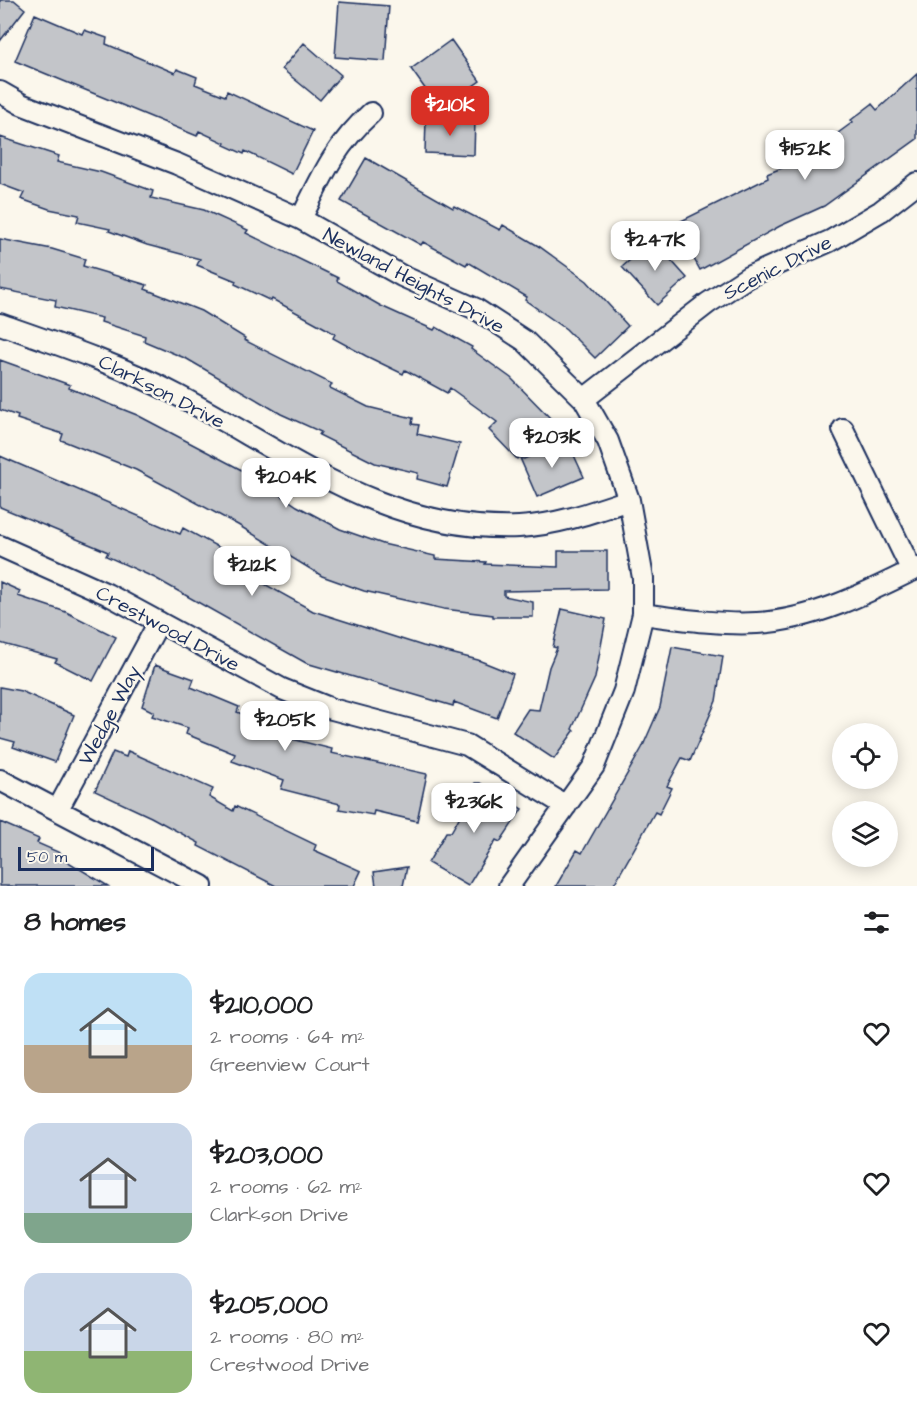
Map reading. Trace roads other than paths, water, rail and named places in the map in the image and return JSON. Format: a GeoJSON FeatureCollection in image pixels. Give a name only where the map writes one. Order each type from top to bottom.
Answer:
{"type":"FeatureCollection","features":[{"type":"Feature","properties":{"kind":"street","name":"Newland Heights Drive"},"geometry":{"type":"LineString","coordinates":[[0,92],[21,104],[177,164],[301,219],[402,276],[476,309],[525,341],[584,399],[608,441],[629,500],[643,578],[643,614],[635,655],[594,765],[509,886]]}},
{"type":"Feature","properties":{"kind":"street"},"geometry":{"type":"LineString","coordinates":[[301,219],[331,158],[347,136],[370,113]]}},
{"type":"Feature","properties":{"kind":"street","name":"Scenic Drive"},"geometry":{"type":"LineString","coordinates":[[584,399],[708,303],[748,277],[830,241],[881,211],[917,183]]}},
{"type":"Feature","properties":{"kind":"street","name":"Clarkson Drive"},"geometry":{"type":"LineString","coordinates":[[0,324],[94,357],[176,395],[337,486],[381,505],[428,518],[471,525],[519,527],[565,520],[629,500]]}},
{"type":"Feature","properties":{"kind":"street"},"geometry":{"type":"LineString","coordinates":[[643,614],[695,621],[757,623],[797,617],[843,602],[914,570],[843,429]]}},
{"type":"Feature","properties":{"kind":"street","name":"Crestwood Drive"},"geometry":{"type":"LineString","coordinates":[[0,546],[107,594],[282,689],[332,709],[467,745],[566,806]]}},
{"type":"Feature","properties":{"kind":"street","name":"Wedge Way"},"geometry":{"type":"LineString","coordinates":[[58,808],[159,622]]}},
{"type":"Feature","properties":{"kind":"street"},"geometry":{"type":"LineString","coordinates":[[0,780],[58,808],[202,886]]}}]}
